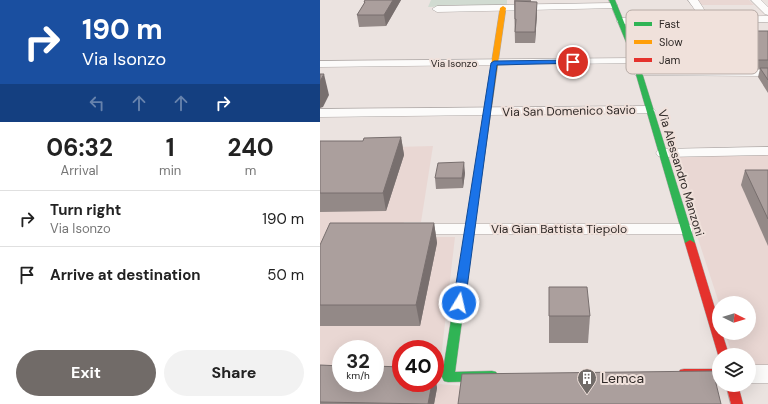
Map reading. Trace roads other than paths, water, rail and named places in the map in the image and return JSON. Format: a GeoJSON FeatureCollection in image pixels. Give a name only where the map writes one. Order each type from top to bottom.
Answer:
{"type":"FeatureCollection","features":[{"type":"Feature","properties":{"kind":"street"},"geometry":{"type":"LineString","coordinates":[[693,0],[700,10]]}},
{"type":"Feature","properties":{"kind":"street"},"geometry":{"type":"LineString","coordinates":[[756,0],[768,12]]}},
{"type":"Feature","properties":{"kind":"street"},"geometry":{"type":"LineString","coordinates":[[437,9],[503,8],[613,3]]}},
{"type":"Feature","properties":{"kind":"street","name":"Via Alessandro Manzoni"},"geometry":{"type":"LineString","coordinates":[[613,3],[626,34]]}},
{"type":"Feature","properties":{"kind":"street"},"geometry":{"type":"LineString","coordinates":[[503,8],[448,377],[503,376]]}},
{"type":"Feature","properties":{"kind":"street"},"geometry":{"type":"LineString","coordinates":[[758,19],[768,19]]}},
{"type":"Feature","properties":{"kind":"street"},"geometry":{"type":"LineString","coordinates":[[621,21],[626,21]]}},
{"type":"Feature","properties":{"kind":"street","name":"Via Isonzo"},"geometry":{"type":"LineString","coordinates":[[320,64],[626,61]]}},
{"type":"Feature","properties":{"kind":"street","name":"Via Alessandro Manzoni"},"geometry":{"type":"LineString","coordinates":[[639,74],[721,348]]}},
{"type":"Feature","properties":{"kind":"street","name":"Via San Domenico Savio"},"geometry":{"type":"LineString","coordinates":[[320,113],[649,110]]}},
{"type":"Feature","properties":{"kind":"street"},"geometry":{"type":"LineString","coordinates":[[663,153],[768,151]]}},
{"type":"Feature","properties":{"kind":"street","name":"Via Gian Battista Tiepolo"},"geometry":{"type":"LineString","coordinates":[[409,229],[685,229]]}},
{"type":"Feature","properties":{"kind":"street"},"geometry":{"type":"LineString","coordinates":[[671,374],[712,374]]}},
{"type":"Feature","properties":{"kind":"street"},"geometry":{"type":"LineString","coordinates":[[756,374],[768,374]]}},
{"type":"Feature","properties":{"kind":"street"},"geometry":{"type":"LineString","coordinates":[[734,392],[738,404]]}},
{"type":"Feature","properties":{"kind":"place","name":"Lemca"},"geometry":{"type":"Point","coordinates":[587,395]}}]}
